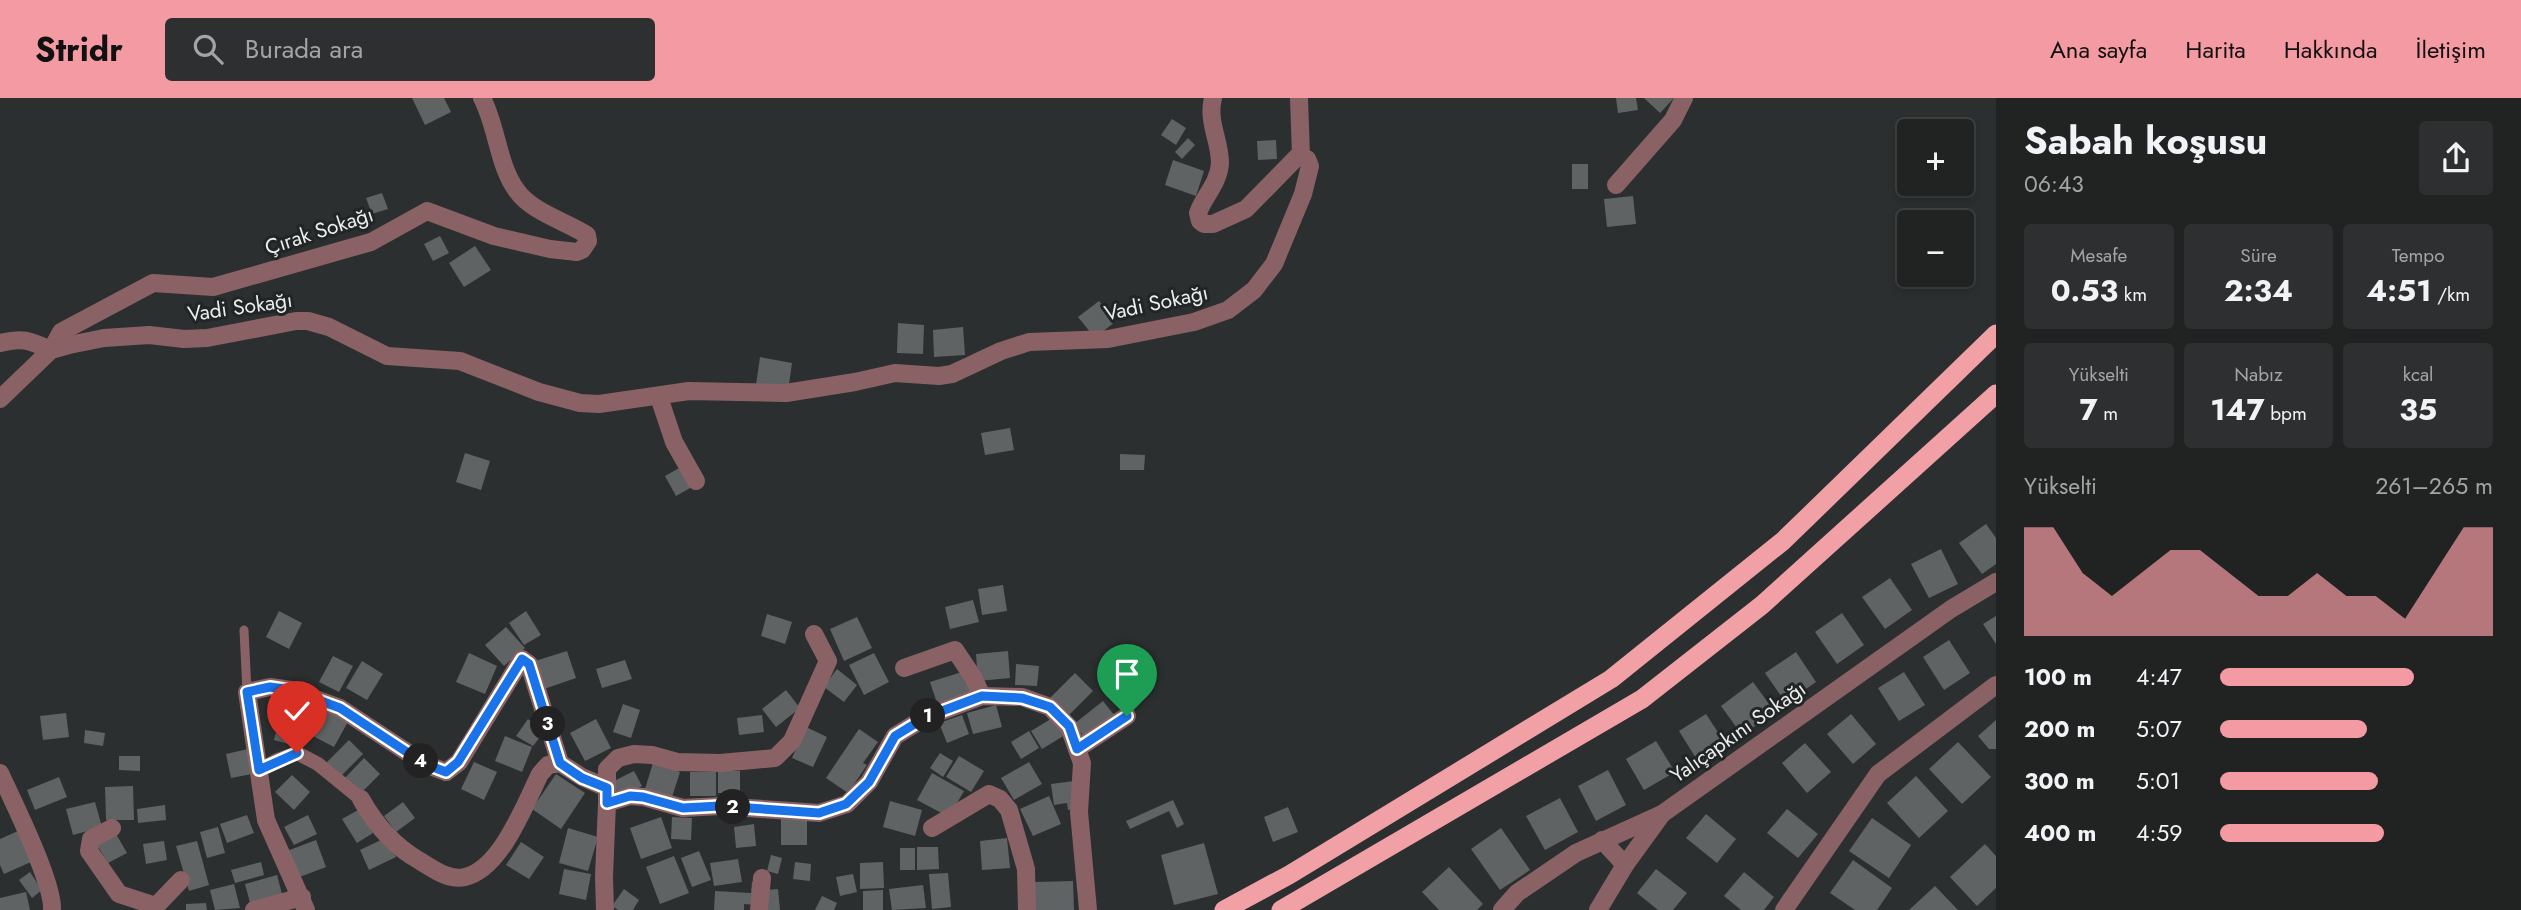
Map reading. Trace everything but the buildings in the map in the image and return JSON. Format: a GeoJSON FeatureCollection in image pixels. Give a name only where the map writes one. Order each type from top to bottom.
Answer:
{"type":"FeatureCollection","features":[{"type":"Feature","properties":{"kind":"highway"},"geometry":{"type":"LineString","coordinates":[[1224,910],[1289,875],[1611,679],[1783,541],[1996,334]]}},
{"type":"Feature","properties":{"kind":"highway"},"geometry":{"type":"LineString","coordinates":[[1281,910],[1642,699],[1762,605],[1996,394]]}},
{"type":"Feature","properties":{"kind":"street","name":"Çırak Sokağı"},"geometry":{"type":"LineString","coordinates":[[51,350],[61,332],[153,283],[213,287],[372,242],[427,211],[513,241],[550,249],[582,250],[588,241],[587,234],[543,211],[517,192],[482,98]]}},
{"type":"Feature","properties":{"kind":"street"},"geometry":{"type":"LineString","coordinates":[[1213,98],[1210,117],[1220,162],[1217,179],[1198,213],[1204,224],[1213,224],[1245,209],[1294,159],[1301,156],[1299,98]]}},
{"type":"Feature","properties":{"kind":"street"},"geometry":{"type":"LineString","coordinates":[[1616,186],[1661,136],[1684,98]]}},
{"type":"Feature","properties":{"kind":"street","name":"Vadi Sokağı"},"geometry":{"type":"LineString","coordinates":[[51,350],[104,338],[149,335],[197,339],[285,322],[308,321],[329,327],[387,356],[460,361],[538,392],[567,400],[599,404],[659,397],[689,390],[786,393],[895,373],[939,376],[952,374],[1001,351],[1029,342],[1108,338],[1211,317],[1244,299],[1255,290],[1275,264],[1310,171],[1309,162],[1301,156]]}},
{"type":"Feature","properties":{"kind":"street"},"geometry":{"type":"LineString","coordinates":[[0,343],[18,339],[51,350],[0,399]]}},
{"type":"Feature","properties":{"kind":"street"},"geometry":{"type":"LineString","coordinates":[[659,397],[674,442],[696,481]]}},
{"type":"Feature","properties":{"kind":"street","name":"Yalıçapkını Sokağı"},"geometry":{"type":"LineString","coordinates":[[1502,910],[1517,893],[1576,853],[1662,814],[1951,609],[1996,582]]}},
{"type":"Feature","properties":{"kind":"street"},"geometry":{"type":"LineString","coordinates":[[605,910],[607,769],[618,758],[634,754],[652,755],[677,762],[720,763],[775,758],[792,741],[828,661],[814,634]]}},
{"type":"Feature","properties":{"kind":"street"},"geometry":{"type":"LineString","coordinates":[[904,668],[955,650],[974,677],[982,696]]}},
{"type":"Feature","properties":{"kind":"street"},"geometry":{"type":"LineString","coordinates":[[254,910],[304,904],[266,820],[247,692],[270,687],[291,690],[340,708],[425,764],[446,772],[458,762],[522,659],[529,664],[560,763],[607,795],[643,797],[683,808],[720,806],[819,813],[846,804],[869,782],[895,736],[926,717],[982,696],[1022,698],[1050,707],[1069,726],[1082,763],[1079,812],[1088,910]]}},
{"type":"Feature","properties":{"kind":"street"},"geometry":{"type":"LineString","coordinates":[[1784,910],[1878,774],[1996,685]]}},
{"type":"Feature","properties":{"kind":"street"},"geometry":{"type":"LineString","coordinates":[[1077,749],[1127,716]]}},
{"type":"Feature","properties":{"kind":"street"},"geometry":{"type":"LineString","coordinates":[[259,770],[297,753],[318,764],[361,799],[372,818],[408,854],[450,877],[466,877],[502,849],[540,774],[548,765],[560,763]]}},
{"type":"Feature","properties":{"kind":"street"},"geometry":{"type":"LineString","coordinates":[[0,773],[47,880],[53,903],[52,910]]}},
{"type":"Feature","properties":{"kind":"street"},"geometry":{"type":"LineString","coordinates":[[932,828],[989,794],[1000,799],[1009,810],[1026,869],[1027,910]]}},
{"type":"Feature","properties":{"kind":"street"},"geometry":{"type":"LineString","coordinates":[[1598,910],[1625,865],[1662,814]]}},
{"type":"Feature","properties":{"kind":"street"},"geometry":{"type":"LineString","coordinates":[[112,828],[92,839],[89,851],[119,894],[156,908],[181,880]]}},
{"type":"Feature","properties":{"kind":"street"},"geometry":{"type":"LineString","coordinates":[[1602,840],[1625,865]]}},
{"type":"Feature","properties":{"kind":"street"},"geometry":{"type":"LineString","coordinates":[[760,910],[762,878]]}},
{"type":"Feature","properties":{"kind":"lane"},"geometry":{"type":"LineString","coordinates":[[244,630],[247,692]]}},
{"type":"Feature","properties":{"kind":"route"},"geometry":{"type":"LineString","coordinates":[[297,753],[259,770],[247,692],[270,687],[291,690],[340,708],[425,764],[446,772],[458,762],[522,659],[529,664],[560,763],[582,778],[607,788],[607,803],[630,796],[668,802],[683,808],[720,806],[819,813],[846,804],[869,782],[895,736],[926,717],[982,696],[1022,698],[1050,707],[1069,726],[1077,749],[1127,716]]}}]}
